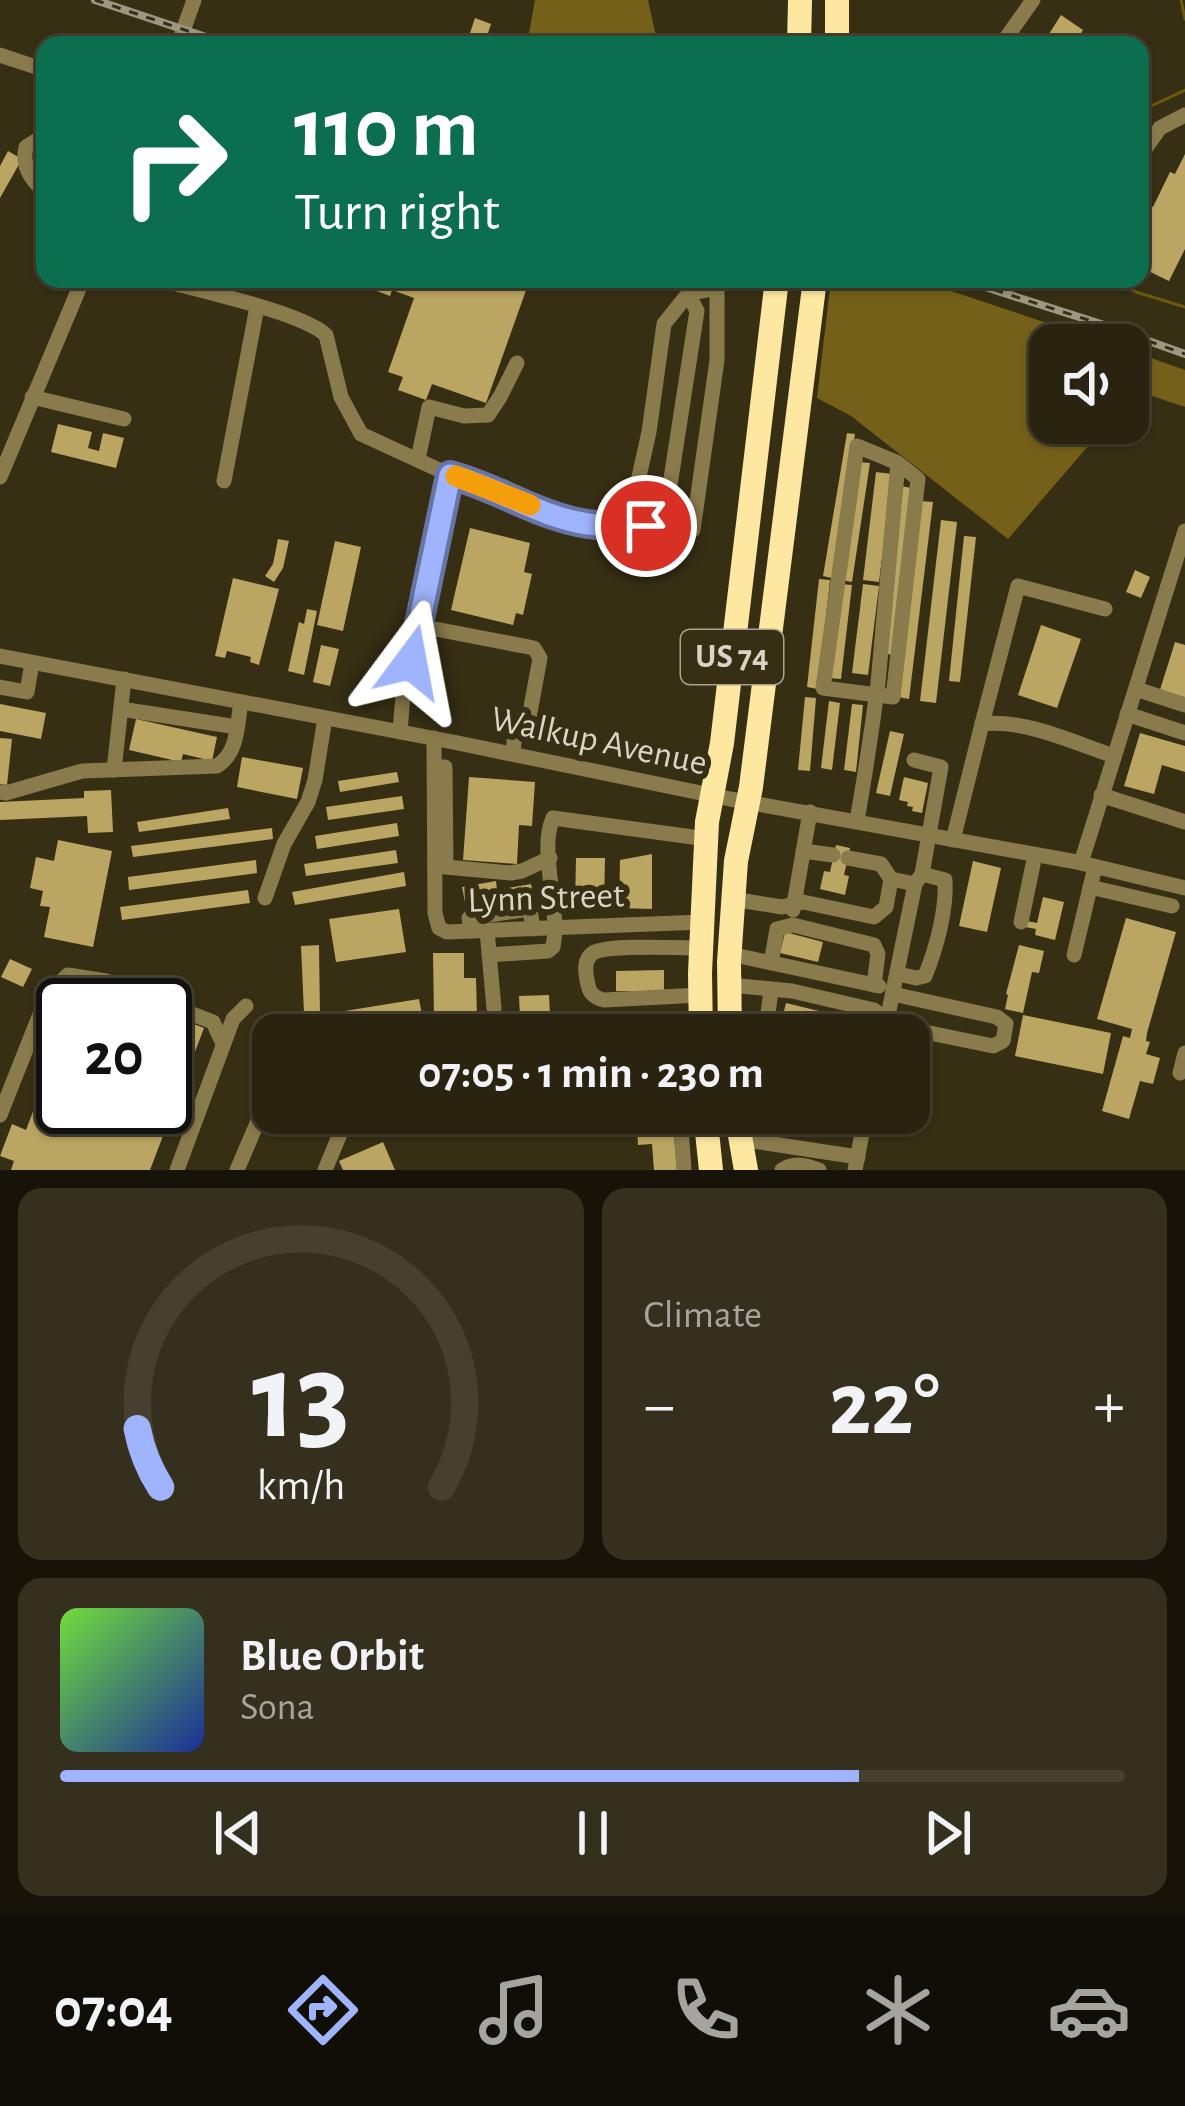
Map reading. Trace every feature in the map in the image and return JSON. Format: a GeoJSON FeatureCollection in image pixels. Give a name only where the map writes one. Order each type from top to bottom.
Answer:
{"type":"FeatureCollection","features":[{"type":"Feature","properties":{"kind":"highway"},"geometry":{"type":"LineString","coordinates":[[799,36],[800,0]]}},
{"type":"Feature","properties":{"kind":"highway"},"geometry":{"type":"LineString","coordinates":[[837,0],[837,36]]}},
{"type":"Feature","properties":{"kind":"highway","name":"US 74"},"geometry":{"type":"LineString","coordinates":[[701,1014],[706,839],[722,743],[776,288]]}},
{"type":"Feature","properties":{"kind":"highway","name":"US 74"},"geometry":{"type":"LineString","coordinates":[[730,1014],[736,861],[748,802],[814,288]]}},
{"type":"Feature","properties":{"kind":"highway"},"geometry":{"type":"LineString","coordinates":[[707,1134],[711,1170]]}},
{"type":"Feature","properties":{"kind":"highway"},"geometry":{"type":"LineString","coordinates":[[739,1134],[746,1170]]}},
{"type":"Feature","properties":{"kind":"street"},"geometry":{"type":"LineString","coordinates":[[180,36],[194,0]]}},
{"type":"Feature","properties":{"kind":"street"},"geometry":{"type":"LineString","coordinates":[[1007,36],[1033,0]]}},
{"type":"Feature","properties":{"kind":"street"},"geometry":{"type":"LineString","coordinates":[[0,55],[36,67]]}},
{"type":"Feature","properties":{"kind":"street"},"geometry":{"type":"LineString","coordinates":[[1149,143],[1160,128],[1185,115]]}},
{"type":"Feature","properties":{"kind":"street"},"geometry":{"type":"LineString","coordinates":[[36,141],[26,147],[24,156],[36,185]]}},
{"type":"Feature","properties":{"kind":"street"},"geometry":{"type":"LineString","coordinates":[[0,477],[79,288]]}},
{"type":"Feature","properties":{"kind":"street"},"geometry":{"type":"LineString","coordinates":[[190,288],[321,330],[341,397],[356,427],[369,438],[564,519],[590,525],[693,530],[717,361],[717,288],[688,294],[664,324],[657,385],[628,526]]}},
{"type":"Feature","properties":{"kind":"street"},"geometry":{"type":"LineString","coordinates":[[667,527],[697,311],[688,294]]}},
{"type":"Feature","properties":{"kind":"street"},"geometry":{"type":"LineString","coordinates":[[224,481],[257,307]]}},
{"type":"Feature","properties":{"kind":"street"},"geometry":{"type":"LineString","coordinates":[[418,459],[428,407],[488,416],[517,363]]}},
{"type":"Feature","properties":{"kind":"street"},"geometry":{"type":"LineString","coordinates":[[657,385],[674,403],[679,420]]}},
{"type":"Feature","properties":{"kind":"street"},"geometry":{"type":"LineString","coordinates":[[32,398],[124,419]]}},
{"type":"Feature","properties":{"kind":"street"},"geometry":{"type":"LineString","coordinates":[[857,821],[877,695],[898,463],[857,446],[824,688],[877,695]]}},
{"type":"Feature","properties":{"kind":"street"},"geometry":{"type":"LineString","coordinates":[[400,732],[404,687],[450,475]]}},
{"type":"Feature","properties":{"kind":"street"},"geometry":{"type":"LineString","coordinates":[[1074,955],[1090,887],[1088,865],[1102,795],[1185,531]]}},
{"type":"Feature","properties":{"kind":"street"},"geometry":{"type":"LineString","coordinates":[[953,840],[1018,586],[1106,609]]}},
{"type":"Feature","properties":{"kind":"street"},"geometry":{"type":"LineString","coordinates":[[417,638],[430,628],[534,648],[540,658],[535,692],[529,718],[516,720],[513,754]]}},
{"type":"Feature","properties":{"kind":"street","name":"Walkup Avenue"},"geometry":{"type":"LineString","coordinates":[[0,656],[1088,865],[1185,888]]}},
{"type":"Feature","properties":{"kind":"street"},"geometry":{"type":"LineString","coordinates":[[0,687],[27,692],[32,663]]}},
{"type":"Feature","properties":{"kind":"street"},"geometry":{"type":"LineString","coordinates":[[114,770],[124,680]]}},
{"type":"Feature","properties":{"kind":"street"},"geometry":{"type":"LineString","coordinates":[[1136,689],[1185,705]]}},
{"type":"Feature","properties":{"kind":"street"},"geometry":{"type":"LineString","coordinates":[[0,792],[82,771],[217,766],[233,749],[241,702]]}},
{"type":"Feature","properties":{"kind":"street"},"geometry":{"type":"LineString","coordinates":[[121,709],[237,727]]}},
{"type":"Feature","properties":{"kind":"street"},"geometry":{"type":"LineString","coordinates":[[1127,714],[1185,733]]}},
{"type":"Feature","properties":{"kind":"street"},"geometry":{"type":"LineString","coordinates":[[265,898],[284,844],[308,802],[325,718]]}},
{"type":"Feature","properties":{"kind":"street"},"geometry":{"type":"LineString","coordinates":[[982,724],[1001,722],[1028,728],[1114,756]]}},
{"type":"Feature","properties":{"kind":"street","name":"Lynn Street"},"geometry":{"type":"LineString","coordinates":[[434,738],[440,928],[447,932],[703,922]]}},
{"type":"Feature","properties":{"kind":"street"},"geometry":{"type":"LineString","coordinates":[[887,1014],[941,767],[914,760]]}},
{"type":"Feature","properties":{"kind":"street"},"geometry":{"type":"LineString","coordinates":[[1102,795],[1185,822]]}},
{"type":"Feature","properties":{"kind":"street"},"geometry":{"type":"LineString","coordinates":[[793,925],[810,812]]}},
{"type":"Feature","properties":{"kind":"street"},"geometry":{"type":"LineString","coordinates":[[489,955],[548,951],[555,941],[549,825],[553,818],[706,839]]}},
{"type":"Feature","properties":{"kind":"street"},"geometry":{"type":"LineString","coordinates":[[803,851],[881,864],[891,879],[916,885],[944,905]]}},
{"type":"Feature","properties":{"kind":"street"},"geometry":{"type":"LineString","coordinates":[[1021,922],[1035,855]]}},
{"type":"Feature","properties":{"kind":"street"},"geometry":{"type":"LineString","coordinates":[[440,866],[511,873],[550,859]]}},
{"type":"Feature","properties":{"kind":"street"},"geometry":{"type":"LineString","coordinates":[[734,899],[782,907],[802,902],[874,917],[886,907],[891,879]]}},
{"type":"Feature","properties":{"kind":"street"},"geometry":{"type":"LineString","coordinates":[[895,986],[925,976],[944,905],[945,880],[916,885]]}},
{"type":"Feature","properties":{"kind":"street"},"geometry":{"type":"LineString","coordinates":[[1090,887],[1172,906]]}},
{"type":"Feature","properties":{"kind":"street"},"geometry":{"type":"LineString","coordinates":[[644,925],[644,947]]}},
{"type":"Feature","properties":{"kind":"street"},"geometry":{"type":"LineString","coordinates":[[771,963],[777,929],[793,925],[874,945],[878,953],[874,985]]}},
{"type":"Feature","properties":{"kind":"street"},"geometry":{"type":"LineString","coordinates":[[907,927],[937,933]]}},
{"type":"Feature","properties":{"kind":"street"},"geometry":{"type":"LineString","coordinates":[[479,931],[489,955],[494,1008]]}},
{"type":"Feature","properties":{"kind":"street"},"geometry":{"type":"LineString","coordinates":[[687,1014],[595,998],[585,967],[596,950],[701,948]]}},
{"type":"Feature","properties":{"kind":"street"},"geometry":{"type":"LineString","coordinates":[[730,954],[895,986],[997,1017],[1006,1024],[1003,1041],[993,1046],[930,1037]]}},
{"type":"Feature","properties":{"kind":"street"},"geometry":{"type":"LineString","coordinates":[[0,1114],[4,1091],[48,994],[76,974],[106,980],[213,1022],[223,1044]]}},
{"type":"Feature","properties":{"kind":"street"},"geometry":{"type":"LineString","coordinates":[[730,985],[792,991],[879,1014]]}},
{"type":"Feature","properties":{"kind":"street"},"geometry":{"type":"LineString","coordinates":[[768,1014],[771,990]]}},
{"type":"Feature","properties":{"kind":"street"},"geometry":{"type":"LineString","coordinates":[[177,1170],[233,1019],[246,1006]]}},
{"type":"Feature","properties":{"kind":"street"},"geometry":{"type":"LineString","coordinates":[[1180,1073],[1185,1053]]}},
{"type":"Feature","properties":{"kind":"street"},"geometry":{"type":"LineString","coordinates":[[238,1170],[253,1134]]}},
{"type":"Feature","properties":{"kind":"street"},"geometry":{"type":"LineString","coordinates":[[325,1170],[340,1134]]}},
{"type":"Feature","properties":{"kind":"street"},"geometry":{"type":"LineString","coordinates":[[681,1134],[684,1170]]}},
{"type":"Feature","properties":{"kind":"street"},"geometry":{"type":"LineString","coordinates":[[740,1139],[857,1163]]}},
{"type":"Feature","properties":{"kind":"street"},"geometry":{"type":"LineString","coordinates":[[782,1170],[792,1165],[819,1170]]}},
{"type":"Feature","properties":{"kind":"shaded area"},"geometry":{"type":"Polygon","coordinates":[[[535,0],[648,0],[656,36],[529,36],[535,0]]]}},
{"type":"Feature","properties":{"kind":"shaded area"},"geometry":{"type":"Polygon","coordinates":[[[830,288],[942,288],[1050,324],[1029,324],[1029,444],[1090,444],[1008,539],[851,416],[817,398],[830,288]]]}},
{"type":"Feature","properties":{"kind":"shaded area"},"geometry":{"type":"Polygon","coordinates":[[[1149,357],[1185,370],[1185,407],[1149,395],[1149,357]]]}},
{"type":"Feature","properties":{"kind":"building"},"geometry":{"type":"Polygon","coordinates":[[[1061,15],[1083,30],[1079,36],[1048,36],[1061,15]]]}},
{"type":"Feature","properties":{"kind":"building"},"geometry":{"type":"Polygon","coordinates":[[[475,18],[491,24],[487,36],[469,36],[475,18]]]}},
{"type":"Feature","properties":{"kind":"building"},"geometry":{"type":"Polygon","coordinates":[[[8,151],[22,159],[0,198],[0,166],[8,151]]]}},
{"type":"Feature","properties":{"kind":"building"},"geometry":{"type":"Polygon","coordinates":[[[1185,154],[1185,249],[1169,281],[1149,271],[1149,205],[1153,207],[1170,172],[1175,174],[1185,154]]]}},
{"type":"Feature","properties":{"kind":"building"},"geometry":{"type":"Polygon","coordinates":[[[369,288],[527,288],[486,403],[432,384],[426,400],[398,390],[403,377],[388,372],[414,298],[392,290],[390,296],[369,288]]]}},
{"type":"Feature","properties":{"kind":"building"},"geometry":{"type":"Polygon","coordinates":[[[58,424],[92,432],[88,448],[99,451],[103,433],[124,438],[116,468],[51,452],[58,424]]]}},
{"type":"Feature","properties":{"kind":"building"},"geometry":{"type":"Polygon","coordinates":[[[847,433],[855,434],[832,578],[823,576],[847,433]]]}},
{"type":"Feature","properties":{"kind":"building"},"geometry":{"type":"Polygon","coordinates":[[[858,462],[870,463],[852,582],[841,580],[858,462]]]}},
{"type":"Feature","properties":{"kind":"building"},"geometry":{"type":"Polygon","coordinates":[[[876,472],[892,474],[879,582],[863,580],[876,472]]]}},
{"type":"Feature","properties":{"kind":"building"},"geometry":{"type":"Polygon","coordinates":[[[900,486],[912,488],[893,655],[882,653],[900,486]]]}},
{"type":"Feature","properties":{"kind":"building"},"geometry":{"type":"Polygon","coordinates":[[[921,501],[933,502],[909,699],[898,697],[921,501]]]}},
{"type":"Feature","properties":{"kind":"building"},"geometry":{"type":"Polygon","coordinates":[[[941,520],[957,522],[936,703],[920,701],[941,520]]]}},
{"type":"Feature","properties":{"kind":"building"},"geometry":{"type":"Polygon","coordinates":[[[470,528],[530,543],[524,572],[532,574],[523,615],[516,613],[513,625],[451,610],[470,528]]]}},
{"type":"Feature","properties":{"kind":"building"},"geometry":{"type":"Polygon","coordinates":[[[964,536],[976,537],[960,682],[949,681],[964,536]]]}},
{"type":"Feature","properties":{"kind":"building"},"geometry":{"type":"Polygon","coordinates":[[[278,539],[289,541],[283,568],[274,582],[265,576],[278,539]]]}},
{"type":"Feature","properties":{"kind":"building"},"geometry":{"type":"Polygon","coordinates":[[[335,541],[361,547],[343,631],[317,625],[335,541]]]}},
{"type":"Feature","properties":{"kind":"building"},"geometry":{"type":"Polygon","coordinates":[[[1135,570],[1150,577],[1141,598],[1126,592],[1135,570]]]}},
{"type":"Feature","properties":{"kind":"building"},"geometry":{"type":"Polygon","coordinates":[[[233,578],[279,589],[259,665],[250,662],[251,657],[227,651],[225,658],[215,656],[233,578]]]}},
{"type":"Feature","properties":{"kind":"building"},"geometry":{"type":"Polygon","coordinates":[[[819,579],[830,580],[818,689],[807,687],[819,579]]]}},
{"type":"Feature","properties":{"kind":"building"},"geometry":{"type":"Polygon","coordinates":[[[840,584],[852,585],[841,679],[829,678],[840,584]]]}},
{"type":"Feature","properties":{"kind":"building"},"geometry":{"type":"Polygon","coordinates":[[[863,584],[879,586],[868,675],[852,673],[863,584]]]}},
{"type":"Feature","properties":{"kind":"building"},"geometry":{"type":"Polygon","coordinates":[[[307,609],[317,611],[304,675],[288,671],[299,622],[304,624],[307,609]]]}},
{"type":"Feature","properties":{"kind":"building"},"geometry":{"type":"Polygon","coordinates":[[[1041,625],[1081,639],[1057,708],[1018,695],[1041,625]]]}},
{"type":"Feature","properties":{"kind":"building"},"geometry":{"type":"Polygon","coordinates":[[[1175,642],[1185,645],[1185,701],[1159,693],[1175,642]]]}},
{"type":"Feature","properties":{"kind":"building"},"geometry":{"type":"Polygon","coordinates":[[[321,645],[339,649],[330,686],[313,682],[321,645]]]}},
{"type":"Feature","properties":{"kind":"building"},"geometry":{"type":"Polygon","coordinates":[[[805,697],[816,698],[810,771],[798,770],[805,697]]]}},
{"type":"Feature","properties":{"kind":"building"},"geometry":{"type":"Polygon","coordinates":[[[829,701],[840,703],[832,770],[821,768],[829,701]]]}},
{"type":"Feature","properties":{"kind":"building"},"geometry":{"type":"Polygon","coordinates":[[[0,704],[46,713],[41,739],[0,731],[0,704]]]}},
{"type":"Feature","properties":{"kind":"building"},"geometry":{"type":"Polygon","coordinates":[[[852,704],[863,705],[856,772],[844,770],[852,704]]]}},
{"type":"Feature","properties":{"kind":"building"},"geometry":{"type":"Polygon","coordinates":[[[136,719],[217,737],[212,761],[183,754],[181,762],[129,750],[136,719]]]}},
{"type":"Feature","properties":{"kind":"building"},"geometry":{"type":"Polygon","coordinates":[[[890,731],[904,734],[890,796],[876,793],[890,731]]]}},
{"type":"Feature","properties":{"kind":"building"},"geometry":{"type":"Polygon","coordinates":[[[1140,733],[1185,746],[1185,772],[1162,765],[1154,794],[1124,786],[1140,733]]]}},
{"type":"Feature","properties":{"kind":"building"},"geometry":{"type":"Polygon","coordinates":[[[0,738],[12,739],[7,785],[0,784],[0,738]]]}},
{"type":"Feature","properties":{"kind":"building"},"geometry":{"type":"Polygon","coordinates":[[[242,757],[303,768],[297,799],[237,787],[242,757]]]}},
{"type":"Feature","properties":{"kind":"building"},"geometry":{"type":"Polygon","coordinates":[[[397,772],[399,782],[340,792],[338,781],[397,772]]]}},
{"type":"Feature","properties":{"kind":"building"},"geometry":{"type":"Polygon","coordinates":[[[469,777],[535,782],[532,826],[519,825],[517,864],[463,860],[469,777]]]}},
{"type":"Feature","properties":{"kind":"building"},"geometry":{"type":"Polygon","coordinates":[[[904,777],[928,783],[922,813],[899,800],[904,777]]]}},
{"type":"Feature","properties":{"kind":"building"},"geometry":{"type":"Polygon","coordinates":[[[111,790],[113,832],[88,833],[87,816],[0,820],[0,802],[84,798],[84,791],[111,790]]]}},
{"type":"Feature","properties":{"kind":"building"},"geometry":{"type":"Polygon","coordinates":[[[402,796],[404,809],[328,820],[326,807],[402,796]]]}},
{"type":"Feature","properties":{"kind":"building"},"geometry":{"type":"Polygon","coordinates":[[[228,808],[230,819],[139,832],[137,822],[228,808]]]}},
{"type":"Feature","properties":{"kind":"building"},"geometry":{"type":"Polygon","coordinates":[[[397,823],[399,836],[317,849],[315,836],[397,823]]]}},
{"type":"Feature","properties":{"kind":"building"},"geometry":{"type":"Polygon","coordinates":[[[272,828],[273,839],[133,857],[131,846],[272,828]]]}},
{"type":"Feature","properties":{"kind":"building"},"geometry":{"type":"Polygon","coordinates":[[[58,840],[112,851],[93,947],[44,937],[50,907],[40,906],[43,891],[30,888],[36,857],[54,861],[58,840]]]}},
{"type":"Feature","properties":{"kind":"building"},"geometry":{"type":"Polygon","coordinates":[[[836,845],[850,848],[845,895],[820,889],[836,845]]]}},
{"type":"Feature","properties":{"kind":"building"},"geometry":{"type":"Polygon","coordinates":[[[396,850],[398,863],[306,876],[304,864],[396,850]]]}},
{"type":"Feature","properties":{"kind":"building"},"geometry":{"type":"Polygon","coordinates":[[[652,854],[652,909],[619,908],[620,860],[652,854]]]}},
{"type":"Feature","properties":{"kind":"building"},"geometry":{"type":"Polygon","coordinates":[[[576,858],[605,858],[604,909],[575,908],[576,858]]]}},
{"type":"Feature","properties":{"kind":"building"},"geometry":{"type":"Polygon","coordinates":[[[256,860],[257,873],[129,890],[128,877],[256,860]]]}},
{"type":"Feature","properties":{"kind":"building"},"geometry":{"type":"Polygon","coordinates":[[[973,861],[1001,868],[987,932],[959,926],[973,861]]]}},
{"type":"Feature","properties":{"kind":"building"},"geometry":{"type":"Polygon","coordinates":[[[404,872],[406,886],[295,905],[292,892],[404,872]]]}},
{"type":"Feature","properties":{"kind":"building"},"geometry":{"type":"Polygon","coordinates":[[[496,881],[497,890],[531,884],[533,894],[524,896],[525,902],[467,912],[462,887],[496,881]]]}},
{"type":"Feature","properties":{"kind":"building"},"geometry":{"type":"Polygon","coordinates":[[[248,890],[250,903],[122,920],[120,907],[248,890]]]}},
{"type":"Feature","properties":{"kind":"building"},"geometry":{"type":"Polygon","coordinates":[[[1043,897],[1064,902],[1055,940],[1025,927],[1027,921],[1037,923],[1043,897]]]}},
{"type":"Feature","properties":{"kind":"building"},"geometry":{"type":"Polygon","coordinates":[[[399,909],[406,952],[336,962],[329,919],[399,909]]]}},
{"type":"Feature","properties":{"kind":"building"},"geometry":{"type":"Polygon","coordinates":[[[1126,918],[1176,932],[1147,1033],[1146,1054],[1160,1058],[1153,1084],[1140,1081],[1129,1119],[1102,1111],[1123,1036],[1130,1038],[1132,1029],[1097,1019],[1126,918]]]}},
{"type":"Feature","properties":{"kind":"building"},"geometry":{"type":"Polygon","coordinates":[[[785,932],[823,942],[818,962],[780,953],[785,932]]]}},
{"type":"Feature","properties":{"kind":"building"},"geometry":{"type":"Polygon","coordinates":[[[319,945],[320,1014],[304,1014],[301,946],[319,945]]]}},
{"type":"Feature","properties":{"kind":"building"},"geometry":{"type":"Polygon","coordinates":[[[1019,945],[1044,951],[1039,973],[1032,972],[1023,1013],[1005,1009],[1019,945]]]}},
{"type":"Feature","properties":{"kind":"building"},"geometry":{"type":"Polygon","coordinates":[[[433,953],[464,953],[464,978],[476,978],[477,1014],[434,1014],[433,953]]]}},
{"type":"Feature","properties":{"kind":"building"},"geometry":{"type":"Polygon","coordinates":[[[10,959],[32,969],[23,987],[1,977],[10,959]]]}},
{"type":"Feature","properties":{"kind":"building"},"geometry":{"type":"Polygon","coordinates":[[[664,970],[664,990],[648,990],[648,997],[616,991],[616,971],[664,970]]]}},
{"type":"Feature","properties":{"kind":"building"},"geometry":{"type":"Polygon","coordinates":[[[549,995],[550,1014],[520,1014],[519,996],[549,995]]]}},
{"type":"Feature","properties":{"kind":"building"},"geometry":{"type":"Polygon","coordinates":[[[419,999],[422,1014],[326,1014],[419,999]]]}},
{"type":"Feature","properties":{"kind":"building"},"geometry":{"type":"Polygon","coordinates":[[[786,1003],[831,1014],[783,1014],[786,1003]]]}},
{"type":"Feature","properties":{"kind":"building"},"geometry":{"type":"Polygon","coordinates":[[[1023,1015],[1111,1033],[1103,1074],[1015,1056],[1023,1015]]]}},
{"type":"Feature","properties":{"kind":"building"},"geometry":{"type":"Polygon","coordinates":[[[192,1023],[204,1028],[192,1060],[192,1023]]]}},
{"type":"Feature","properties":{"kind":"building"},"geometry":{"type":"Polygon","coordinates":[[[36,1104],[36,1134],[164,1134],[150,1170],[11,1170],[14,1161],[0,1156],[12,1124],[26,1130],[36,1104]]]}},
{"type":"Feature","properties":{"kind":"building"},"geometry":{"type":"Polygon","coordinates":[[[637,1134],[674,1134],[677,1170],[654,1170],[652,1144],[638,1145],[637,1134]]]}},
{"type":"Feature","properties":{"kind":"building"},"geometry":{"type":"Polygon","coordinates":[[[383,1142],[395,1170],[343,1170],[339,1161],[383,1142]]]}},
{"type":"Feature","properties":{"kind":"waterway"},"geometry":{"type":"LineString","coordinates":[[1181,0],[1185,19]]}},
{"type":"Feature","properties":{"kind":"waterway"},"geometry":{"type":"LineString","coordinates":[[1149,107],[1185,90]]}},
{"type":"Feature","properties":{"kind":"waterway"},"geometry":{"type":"LineString","coordinates":[[1129,288],[1185,307]]}},
{"type":"Feature","properties":{"kind":"railway"},"geometry":{"type":"LineString","coordinates":[[95,0],[203,36]]}},
{"type":"Feature","properties":{"kind":"railway"},"geometry":{"type":"LineString","coordinates":[[988,288],[1185,354]]}},
{"type":"Feature","properties":{"kind":"slow traffic"},"geometry":{"type":"LineString","coordinates":[[456,476],[530,505]]}},
{"type":"Feature","properties":{"kind":"route"},"geometry":{"type":"LineString","coordinates":[[411,662],[450,475],[564,519],[590,525],[646,526]]}}]}
